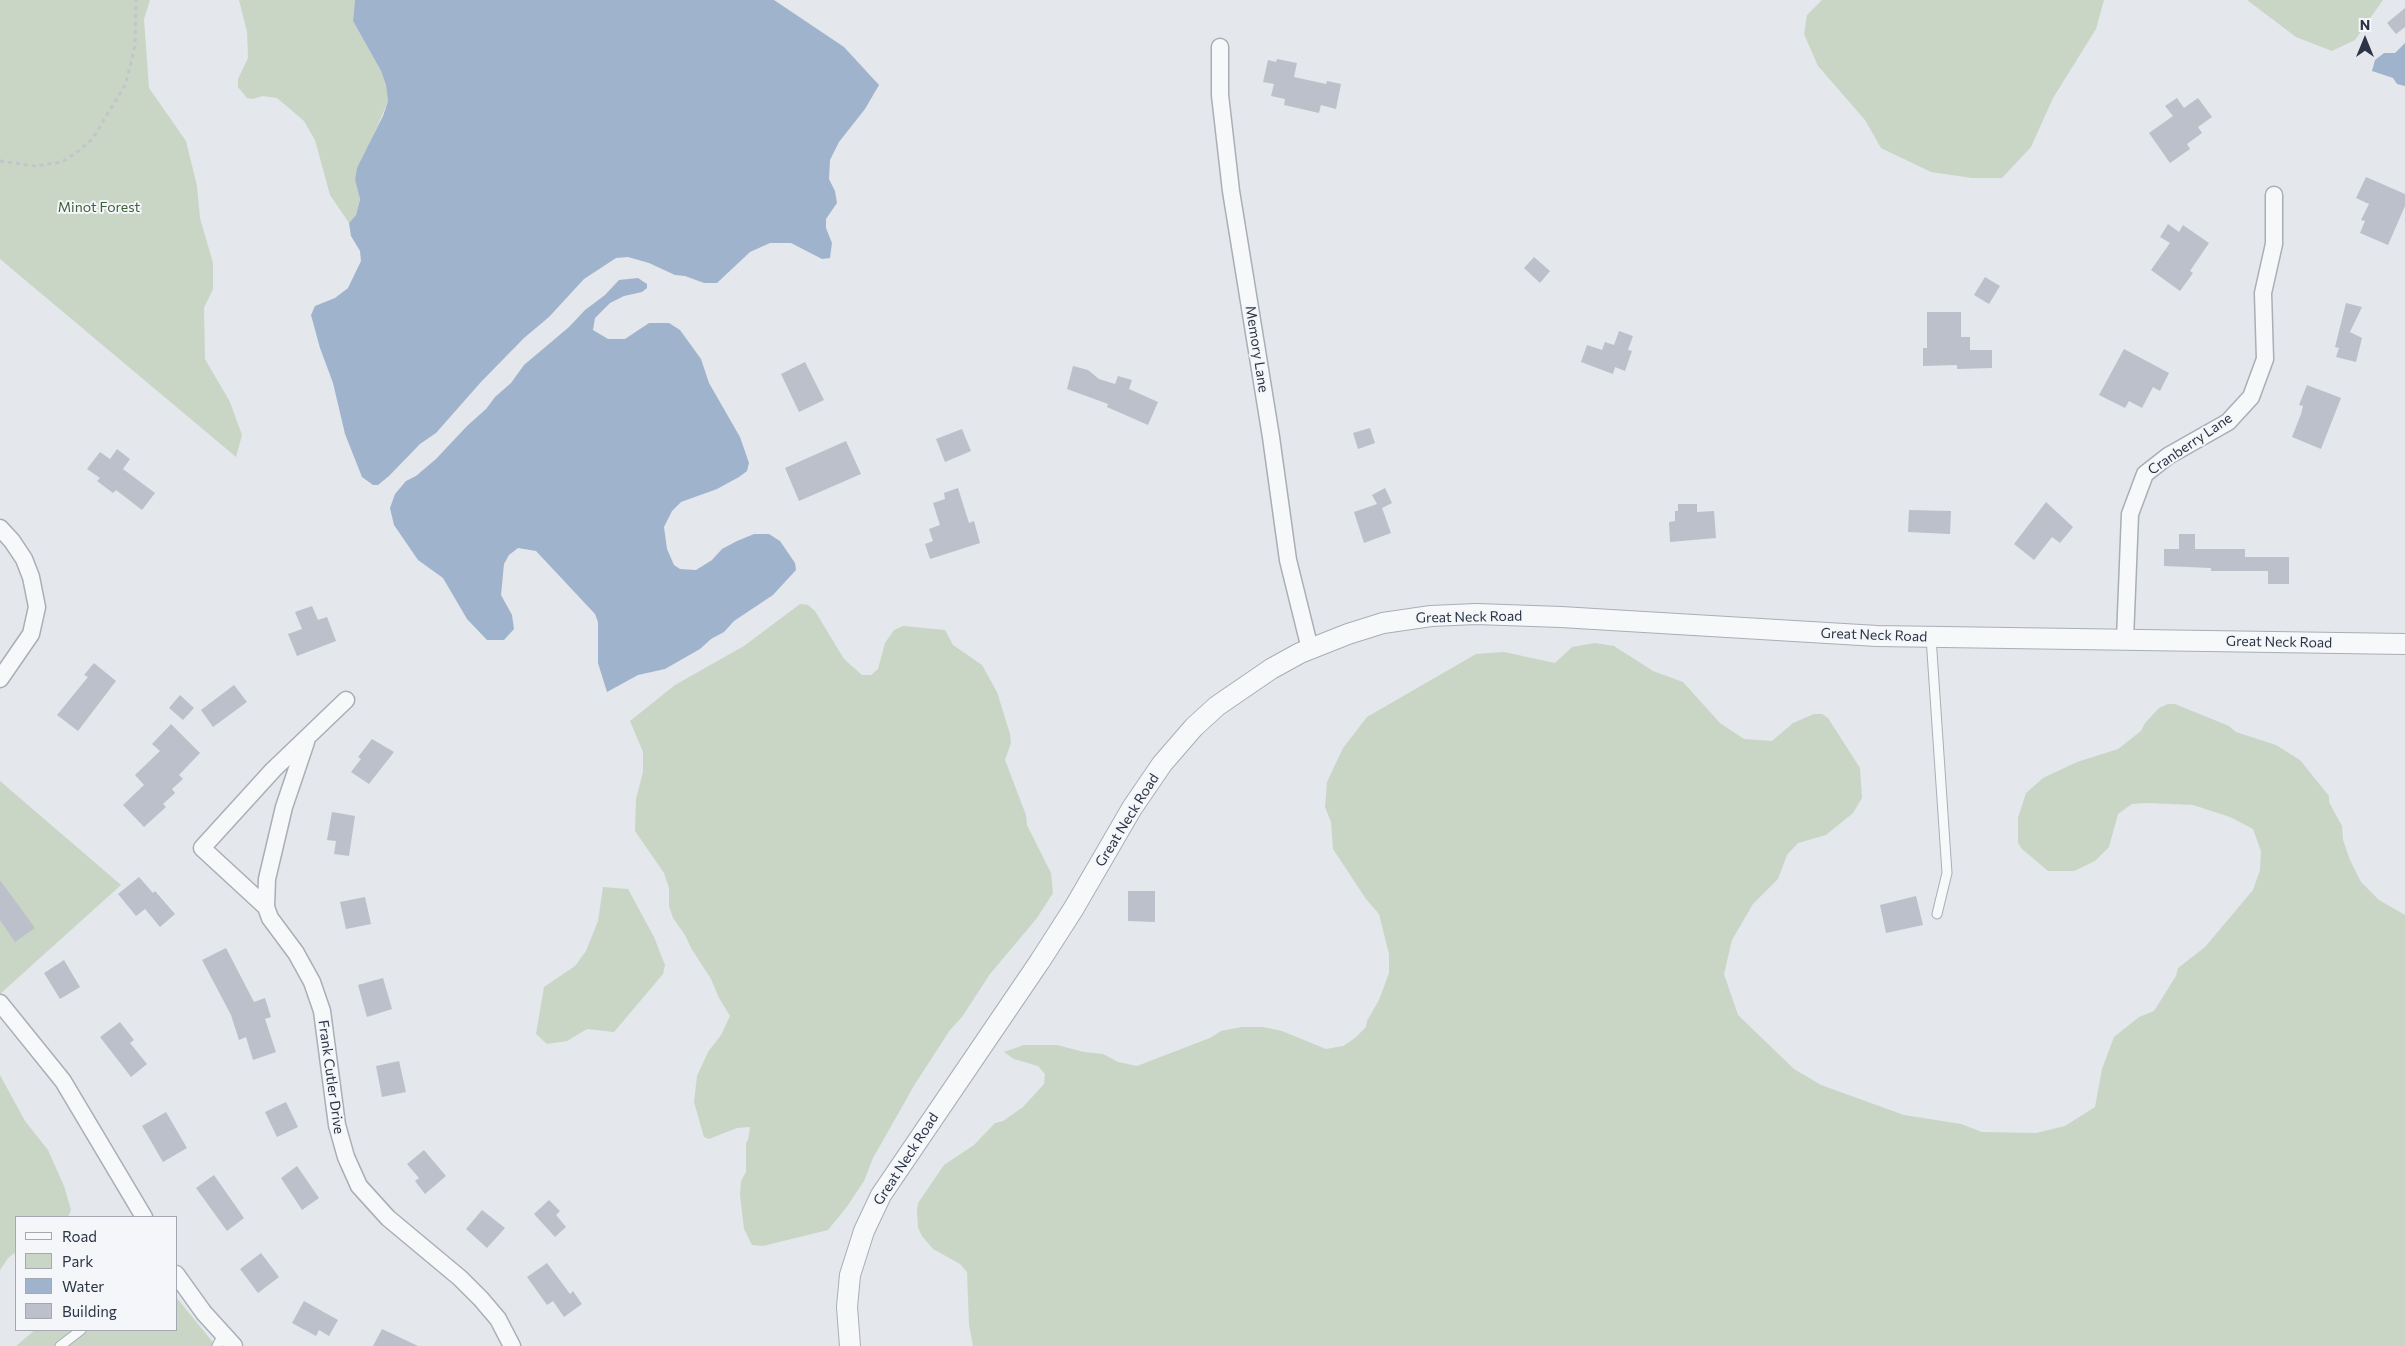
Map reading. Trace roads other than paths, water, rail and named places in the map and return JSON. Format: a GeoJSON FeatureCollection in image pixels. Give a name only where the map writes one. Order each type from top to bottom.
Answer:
{"type":"FeatureCollection","features":[{"type":"Feature","properties":{"kind":"street","name":"Memory Lane"},"geometry":{"type":"LineString","coordinates":[[1220,47],[1219,80],[1231,191],[1271,436],[1288,560],[1310,649]]}},
{"type":"Feature","properties":{"kind":"street","name":"Cranberry Lane"},"geometry":{"type":"LineString","coordinates":[[2125,639],[2130,514],[2145,474],[2168,456],[2228,422],[2251,397],[2265,359],[2262,292],[2274,244],[2274,195]]}},
{"type":"Feature","properties":{"kind":"street"},"geometry":{"type":"LineString","coordinates":[[0,528],[12,540],[28,569],[35,593],[37,614],[26,643],[0,679]]}},
{"type":"Feature","properties":{"kind":"street","name":"Great Neck Road"},"geometry":{"type":"LineString","coordinates":[[850,1346],[847,1307],[850,1275],[874,1207],[914,1144],[1053,941],[1142,793],[1183,739],[1217,706],[1270,669],[1310,649],[1383,623],[1461,614],[1553,616],[1800,632],[1931,637],[2405,644]]}},
{"type":"Feature","properties":{"kind":"street"},"geometry":{"type":"LineString","coordinates":[[266,907],[267,879],[289,786],[308,737],[346,700]]}},
{"type":"Feature","properties":{"kind":"street","name":"Frank Cutler Drive"},"geometry":{"type":"LineString","coordinates":[[308,737],[262,782],[202,848],[266,907],[270,918],[304,965],[316,990],[322,1011],[337,1125],[354,1177],[370,1200],[388,1218],[460,1278],[481,1299],[498,1319],[512,1346]]}},
{"type":"Feature","properties":{"kind":"street"},"geometry":{"type":"LineString","coordinates":[[0,1003],[63,1081],[143,1216]]}},
{"type":"Feature","properties":{"kind":"street"},"geometry":{"type":"LineString","coordinates":[[178,1277],[224,1342]]}},
{"type":"Feature","properties":{"kind":"lane"},"geometry":{"type":"LineString","coordinates":[[1931,637],[1946,872],[1937,914]]}},
{"type":"Feature","properties":{"kind":"lane"},"geometry":{"type":"LineString","coordinates":[[60,1346],[80,1331]]}},
{"type":"Feature","properties":{"kind":"water"},"geometry":{"type":"Polygon","coordinates":[[[355,0],[774,0],[844,47],[879,85],[865,109],[839,142],[830,160],[829,179],[835,191],[837,203],[826,219],[826,228],[832,243],[830,258],[822,259],[791,243],[770,243],[750,252],[717,283],[704,283],[685,276],[675,275],[649,263],[628,257],[616,258],[584,279],[549,317],[524,338],[481,382],[436,433],[420,444],[389,476],[378,485],[373,485],[362,477],[345,434],[333,383],[320,348],[311,315],[315,306],[335,298],[348,288],[361,261],[360,251],[351,236],[349,223],[356,215],[360,199],[355,180],[357,168],[383,116],[388,101],[386,85],[381,71],[353,21],[355,0]]]}},
{"type":"Feature","properties":{"kind":"water"},"geometry":{"type":"Polygon","coordinates":[[[2405,43],[2405,86],[2397,84],[2393,78],[2372,71],[2375,60],[2384,53],[2395,53],[2405,43]]]}},
{"type":"Feature","properties":{"kind":"water"},"geometry":{"type":"Polygon","coordinates":[[[638,278],[647,284],[647,288],[642,292],[624,296],[610,303],[595,318],[593,330],[608,339],[625,339],[649,323],[669,323],[680,330],[701,359],[709,383],[740,437],[749,463],[747,471],[739,477],[717,489],[681,502],[672,511],[664,527],[667,549],[674,565],[680,569],[696,570],[712,560],[722,549],[737,541],[754,534],[769,534],[780,541],[795,563],[796,570],[773,595],[734,621],[724,632],[711,639],[700,649],[665,669],[638,675],[607,692],[598,663],[598,622],[595,614],[536,551],[518,548],[509,555],[504,564],[501,595],[512,615],[514,629],[504,640],[487,640],[467,619],[443,578],[418,560],[394,525],[390,508],[395,494],[406,481],[416,476],[436,459],[486,409],[495,397],[511,383],[524,365],[569,327],[585,310],[605,295],[619,280],[638,278]]]}},
{"type":"Feature","properties":{"kind":"park label","name":"Minot Forest"},"geometry":{"type":"Point","coordinates":[99,207]}}]}
